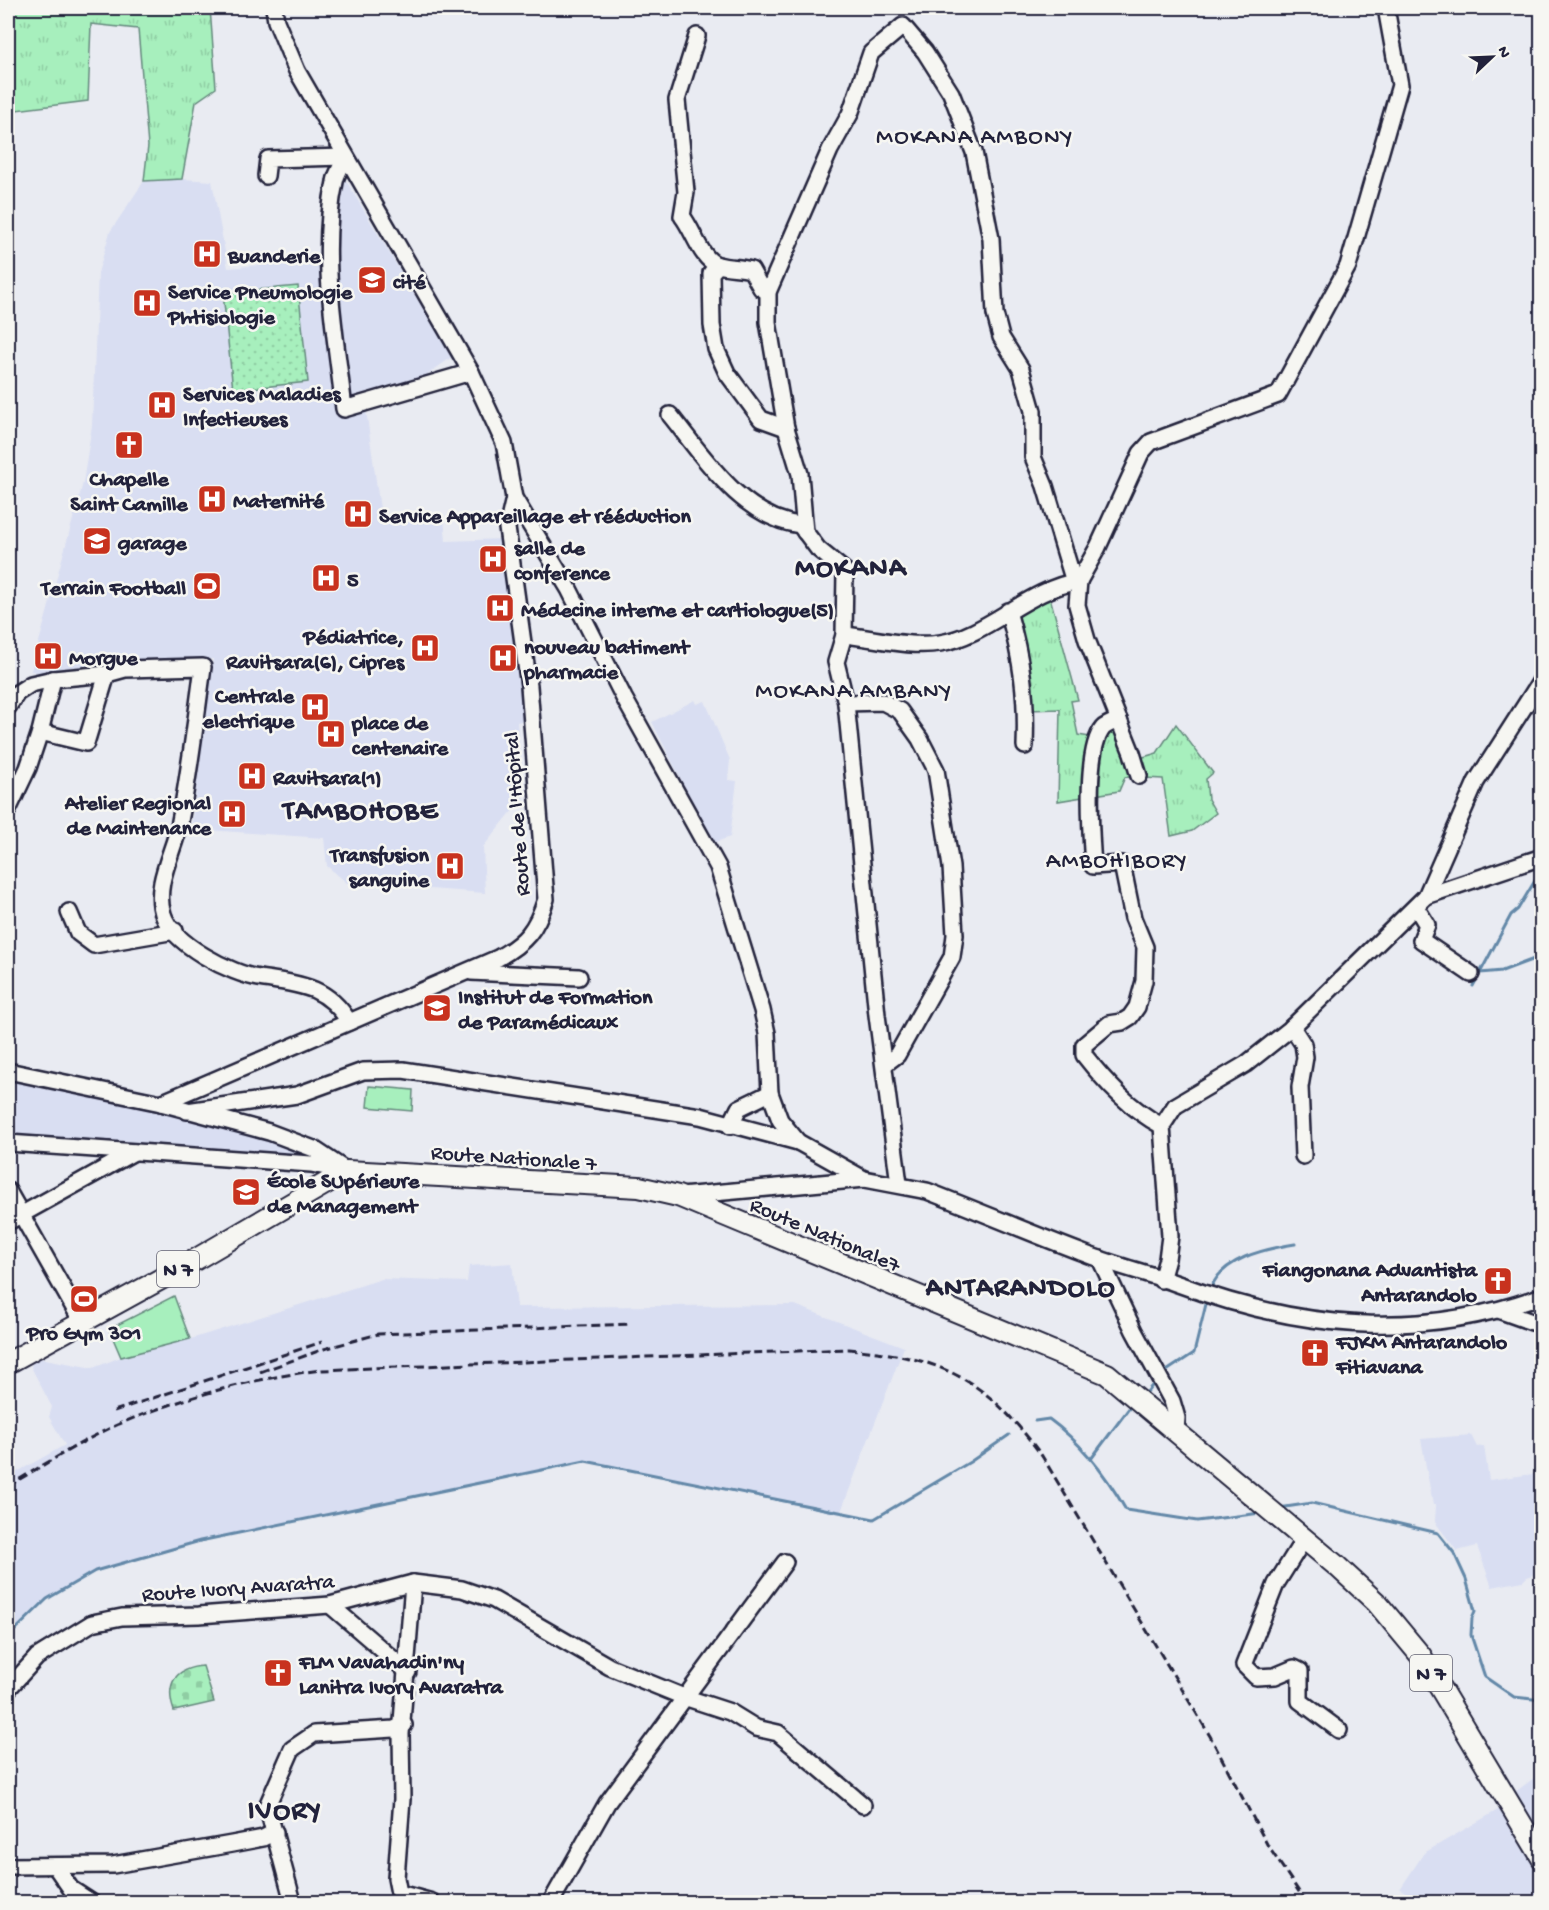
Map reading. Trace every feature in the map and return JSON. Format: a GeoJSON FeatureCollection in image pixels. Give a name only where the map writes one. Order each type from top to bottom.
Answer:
{"type":"FeatureCollection","features":[{"type":"Feature","properties":{"kind":"main road","name":"Route Nationale 7"},"geometry":{"type":"LineString","coordinates":[[347,1171],[639,1187],[678,1196]]}},
{"type":"Feature","properties":{"kind":"main road","name":"N 7"},"geometry":{"type":"LineString","coordinates":[[8,1363],[347,1171]]}},
{"type":"Feature","properties":{"kind":"main road","name":"Route Nationale7"},"geometry":{"type":"LineString","coordinates":[[678,1196],[1107,1374],[1176,1431]]}},
{"type":"Feature","properties":{"kind":"main road","name":"N 7"},"geometry":{"type":"LineString","coordinates":[[1176,1431],[1377,1603],[1421,1656],[1542,1858]]}},
{"type":"Feature","properties":{"kind":"street"},"geometry":{"type":"LineString","coordinates":[[274,8],[276,21],[297,71],[471,372],[504,443],[514,498],[569,589],[624,698],[717,867],[767,1033],[770,1093],[780,1120],[798,1142]]}},
{"type":"Feature","properties":{"kind":"street"},"geometry":{"type":"LineString","coordinates":[[844,635],[922,644],[942,643],[1008,612],[1047,589],[1076,582],[1098,547],[1141,453],[1151,442],[1278,394],[1348,266],[1400,86],[1386,8]]}},
{"type":"Feature","properties":{"kind":"street"},"geometry":{"type":"LineString","coordinates":[[805,532],[800,474],[786,428],[768,322],[768,292],[826,160],[850,114],[871,53],[903,26],[925,52],[951,93],[974,152],[991,239],[995,314],[1002,337],[1021,369],[1033,411],[1033,457],[1046,486],[1076,582],[1077,605],[1087,640],[1139,777]]}},
{"type":"Feature","properties":{"kind":"street"},"geometry":{"type":"LineString","coordinates":[[697,36],[676,100],[686,192],[682,216],[694,232],[704,256],[718,265],[736,265],[751,270],[761,288],[768,292]]}},
{"type":"Feature","properties":{"kind":"street"},"geometry":{"type":"LineString","coordinates":[[266,176],[268,159],[346,157]]}},
{"type":"Feature","properties":{"kind":"street"},"geometry":{"type":"LineString","coordinates":[[346,157],[335,181],[330,239],[334,325],[344,409],[471,372]]}},
{"type":"Feature","properties":{"kind":"street"},"geometry":{"type":"LineString","coordinates":[[718,265],[711,273],[712,325],[716,350],[728,373],[761,419],[786,428]]}},
{"type":"Feature","properties":{"kind":"street"},"geometry":{"type":"LineString","coordinates":[[669,415],[743,499],[771,518],[800,525],[818,549],[845,572],[844,635],[836,662],[846,703],[877,1015],[899,1184]]}},
{"type":"Feature","properties":{"kind":"street","name":"Route de l'Hôpital"},"geometry":{"type":"LineString","coordinates":[[161,1103],[468,972],[520,945],[538,924],[546,899],[529,686],[507,528],[514,498]]}},
{"type":"Feature","properties":{"kind":"street"},"geometry":{"type":"LineString","coordinates":[[1008,612],[1021,654],[1025,682],[1024,746]]}},
{"type":"Feature","properties":{"kind":"street"},"geometry":{"type":"LineString","coordinates":[[8,707],[17,693],[31,684],[52,679],[106,674],[124,669],[203,667],[180,822],[161,888],[163,915],[174,931],[213,962],[254,977],[289,982],[331,997],[348,1022]]}},
{"type":"Feature","properties":{"kind":"street"},"geometry":{"type":"LineString","coordinates":[[40,732],[86,743],[106,674]]}},
{"type":"Feature","properties":{"kind":"street"},"geometry":{"type":"LineString","coordinates":[[8,810],[28,768],[40,732],[52,679]]}},
{"type":"Feature","properties":{"kind":"street"},"geometry":{"type":"LineString","coordinates":[[1161,1280],[1170,1236],[1162,1126],[1175,1106],[1246,1064],[1288,1030],[1421,901],[1476,782],[1542,680]]}},
{"type":"Feature","properties":{"kind":"street"},"geometry":{"type":"LineString","coordinates":[[846,703],[883,702],[900,711],[920,739],[936,770],[951,867],[955,935],[952,957],[897,1055],[885,1064]]}},
{"type":"Feature","properties":{"kind":"street"},"geometry":{"type":"LineString","coordinates":[[1119,720],[1104,727],[1094,743],[1089,814],[1093,866],[1122,864],[1133,918],[1145,947],[1144,981],[1137,1007],[1130,1017],[1122,1022],[1109,1024],[1084,1045],[1084,1055],[1141,1115],[1162,1126]]}},
{"type":"Feature","properties":{"kind":"street"},"geometry":{"type":"LineString","coordinates":[[1421,901],[1542,857]]}},
{"type":"Feature","properties":{"kind":"street"},"geometry":{"type":"LineString","coordinates":[[1421,901],[1427,924],[1421,940],[1471,974]]}},
{"type":"Feature","properties":{"kind":"street"},"geometry":{"type":"LineString","coordinates":[[69,912],[78,933],[94,945],[174,931]]}},
{"type":"Feature","properties":{"kind":"street"},"geometry":{"type":"LineString","coordinates":[[468,972],[579,977]]}},
{"type":"Feature","properties":{"kind":"street"},"geometry":{"type":"LineString","coordinates":[[1288,1030],[1303,1044],[1305,1057],[1300,1087],[1303,1156]]}},
{"type":"Feature","properties":{"kind":"street"},"geometry":{"type":"LineString","coordinates":[[187,1111],[297,1095],[363,1071],[403,1070],[700,1116],[730,1126],[798,1142],[864,1179]]}},
{"type":"Feature","properties":{"kind":"street"},"geometry":{"type":"LineString","coordinates":[[8,1071],[161,1103],[278,1135],[314,1149],[347,1171]]}},
{"type":"Feature","properties":{"kind":"street"},"geometry":{"type":"LineString","coordinates":[[730,1126],[739,1108],[770,1093]]}},
{"type":"Feature","properties":{"kind":"street"},"geometry":{"type":"LineString","coordinates":[[8,1143],[311,1164],[347,1171]]}},
{"type":"Feature","properties":{"kind":"street"},"geometry":{"type":"LineString","coordinates":[[14,1218],[134,1152]]}},
{"type":"Feature","properties":{"kind":"street"},"geometry":{"type":"LineString","coordinates":[[678,1196],[864,1179],[899,1184],[927,1191],[1100,1259],[1208,1297],[1310,1321],[1392,1326],[1501,1311],[1542,1296]]}},
{"type":"Feature","properties":{"kind":"street"},"geometry":{"type":"LineString","coordinates":[[8,1191],[14,1218],[82,1322]]}},
{"type":"Feature","properties":{"kind":"street"},"geometry":{"type":"LineString","coordinates":[[1100,1259],[1134,1331],[1172,1401],[1177,1418],[1176,1431]]}},
{"type":"Feature","properties":{"kind":"street"},"geometry":{"type":"LineString","coordinates":[[1501,1311],[1532,1322],[1542,1322]]}},
{"type":"Feature","properties":{"kind":"street"},"geometry":{"type":"LineString","coordinates":[[1304,1539],[1276,1584],[1244,1665],[1256,1677],[1275,1676],[1294,1668],[1300,1671],[1300,1701],[1339,1730]]}},
{"type":"Feature","properties":{"kind":"street"},"geometry":{"type":"LineString","coordinates":[[551,1902],[607,1803],[785,1562]]}},
{"type":"Feature","properties":{"kind":"street"},"geometry":{"type":"LineString","coordinates":[[413,1583],[404,1725],[401,1734],[402,1799],[396,1878],[399,1893],[432,1902]]}},
{"type":"Feature","properties":{"kind":"street","name":"Route Ivory Avaratra"},"geometry":{"type":"LineString","coordinates":[[8,1689],[37,1657],[92,1623],[122,1617],[200,1615],[330,1605],[413,1583],[462,1589],[494,1600],[610,1667],[684,1697],[730,1712],[756,1728],[778,1733],[863,1805]]}},
{"type":"Feature","properties":{"kind":"street"},"geometry":{"type":"LineString","coordinates":[[330,1605],[408,1672]]}},
{"type":"Feature","properties":{"kind":"street"},"geometry":{"type":"LineString","coordinates":[[293,1902],[267,1806],[292,1749],[314,1734],[394,1729],[404,1725]]}},
{"type":"Feature","properties":{"kind":"street"},"geometry":{"type":"LineString","coordinates":[[8,1866],[113,1865],[263,1838],[275,1832]]}},
{"type":"Feature","properties":{"kind":"street"},"geometry":{"type":"LineString","coordinates":[[55,1866],[71,1889],[91,1902]]}},
{"type":"Feature","properties":{"kind":"shaded area"},"geometry":{"type":"Polygon","coordinates":[[[182,179],[212,181],[228,268],[324,259],[340,416],[366,410],[382,523],[444,518],[446,541],[504,539],[525,720],[517,722],[523,798],[483,847],[485,893],[347,883],[327,866],[324,838],[191,829],[213,659],[109,663],[46,674],[31,671],[83,483],[92,425],[98,273],[110,232],[144,181],[182,179]]]}},
{"type":"Feature","properties":{"kind":"shaded area","name":"cité"},"geometry":{"type":"Polygon","coordinates":[[[345,179],[452,357],[418,381],[352,401],[345,373],[336,233],[345,179]]]}},
{"type":"Feature","properties":{"kind":"shaded area"},"geometry":{"type":"Polygon","coordinates":[[[695,700],[697,704],[705,701],[730,760],[728,780],[737,781],[730,837],[713,843],[652,722],[695,700]]]}},
{"type":"Feature","properties":{"kind":"shaded area"},"geometry":{"type":"Polygon","coordinates":[[[8,1076],[186,1119],[267,1135],[297,1146],[295,1158],[8,1136],[8,1076]]]}},
{"type":"Feature","properties":{"kind":"shaded area"},"geometry":{"type":"Polygon","coordinates":[[[512,1263],[517,1307],[795,1305],[904,1347],[840,1514],[584,1461],[200,1541],[95,1571],[47,1599],[8,1637],[8,1477],[65,1445],[49,1417],[52,1407],[31,1367],[34,1357],[93,1368],[121,1357],[194,1338],[382,1279],[467,1282],[469,1266],[512,1263]]]}},
{"type":"Feature","properties":{"kind":"shaded area"},"geometry":{"type":"Polygon","coordinates":[[[1471,1435],[1477,1447],[1484,1446],[1489,1480],[1541,1473],[1541,1572],[1523,1581],[1492,1587],[1477,1546],[1457,1551],[1435,1522],[1436,1505],[1433,1505],[1421,1439],[1471,1435]]]}},
{"type":"Feature","properties":{"kind":"shaded area"},"geometry":{"type":"Polygon","coordinates":[[[1541,1773],[1541,1843],[1511,1795],[1541,1773]]]}},
{"type":"Feature","properties":{"kind":"shaded area"},"geometry":{"type":"Polygon","coordinates":[[[1503,1807],[1541,1868],[1541,1902],[1423,1902],[1400,1889],[1424,1853],[1503,1807]]]}},
{"type":"Feature","properties":{"kind":"green space"},"geometry":{"type":"Polygon","coordinates":[[[8,8],[210,8],[216,88],[196,102],[182,179],[144,181],[148,146],[138,29],[91,24],[88,101],[8,111],[8,8]]]}},
{"type":"Feature","properties":{"kind":"green space"},"geometry":{"type":"Polygon","coordinates":[[[298,286],[308,382],[233,390],[223,293],[298,286]]]}},
{"type":"Feature","properties":{"kind":"green space"},"geometry":{"type":"Polygon","coordinates":[[[1048,590],[1078,700],[1071,701],[1078,735],[1096,738],[1113,708],[1133,760],[1157,753],[1176,724],[1213,773],[1206,779],[1208,799],[1216,813],[1192,831],[1171,836],[1163,779],[1125,777],[1119,791],[1058,801],[1060,709],[1028,710],[1010,613],[1048,590]]]}},
{"type":"Feature","properties":{"kind":"green space"},"geometry":{"type":"Polygon","coordinates":[[[369,1086],[413,1090],[412,1111],[367,1107],[369,1086]]]}},
{"type":"Feature","properties":{"kind":"green space"},"geometry":{"type":"Polygon","coordinates":[[[174,1296],[190,1339],[121,1357],[109,1329],[174,1296]]]}},
{"type":"Feature","properties":{"kind":"green space"},"geometry":{"type":"Polygon","coordinates":[[[203,1666],[214,1702],[174,1711],[171,1693],[174,1680],[185,1670],[203,1666]]]}},
{"type":"Feature","properties":{"kind":"waterway"},"geometry":{"type":"LineString","coordinates":[[1480,973],[1511,915],[1518,909],[1542,869]]}},
{"type":"Feature","properties":{"kind":"waterway"},"geometry":{"type":"LineString","coordinates":[[1473,986],[1480,973],[1502,971],[1542,956]]}},
{"type":"Feature","properties":{"kind":"waterway"},"geometry":{"type":"LineString","coordinates":[[1210,1291],[1223,1270],[1233,1263],[1258,1252],[1295,1244]]}},
{"type":"Feature","properties":{"kind":"waterway"},"geometry":{"type":"LineString","coordinates":[[1162,1374],[1194,1353],[1207,1300]]}},
{"type":"Feature","properties":{"kind":"waterway"},"geometry":{"type":"LineString","coordinates":[[1147,1392],[1155,1382]]}},
{"type":"Feature","properties":{"kind":"waterway"},"geometry":{"type":"LineString","coordinates":[[1091,1459],[1130,1407]]}},
{"type":"Feature","properties":{"kind":"waterway"},"geometry":{"type":"LineString","coordinates":[[1035,1421],[1049,1419],[1072,1438],[1102,1472],[1126,1510],[1197,1521],[1261,1513]]}},
{"type":"Feature","properties":{"kind":"waterway"},"geometry":{"type":"LineString","coordinates":[[8,1637],[47,1599],[95,1571],[200,1541],[585,1461],[874,1519],[970,1462],[1009,1435]]}},
{"type":"Feature","properties":{"kind":"waterway"},"geometry":{"type":"LineString","coordinates":[[1279,1508],[1312,1503],[1438,1533],[1454,1553],[1466,1579],[1475,1611],[1472,1618],[1471,1635],[1485,1677],[1514,1697],[1542,1700]]}},
{"type":"Feature","properties":{"kind":"railway"},"geometry":{"type":"LineString","coordinates":[[260,1372],[324,1349],[378,1334],[631,1324]]}},
{"type":"Feature","properties":{"kind":"railway"},"geometry":{"type":"LineString","coordinates":[[114,1411],[322,1342]]}},
{"type":"Feature","properties":{"kind":"railway"},"geometry":{"type":"LineString","coordinates":[[8,1486],[91,1438],[144,1414],[245,1383],[322,1370],[849,1349],[911,1358],[936,1366],[981,1390],[1001,1408],[1042,1456],[1210,1736],[1268,1846],[1306,1902]]}},
{"type":"Feature","properties":{"kind":"place","name":"Buanderie"},"geometry":{"type":"Point","coordinates":[207,254]}},
{"type":"Feature","properties":{"kind":"place","name":"cité"},"geometry":{"type":"Point","coordinates":[372,280]}},
{"type":"Feature","properties":{"kind":"place","name":"Service Pneumologie Phtisiologie"},"geometry":{"type":"Point","coordinates":[147,303]}},
{"type":"Feature","properties":{"kind":"place","name":"Services Maladies Infectieuses"},"geometry":{"type":"Point","coordinates":[162,405]}},
{"type":"Feature","properties":{"kind":"place","name":"Chapelle Saint Camille"},"geometry":{"type":"Point","coordinates":[129,445]}},
{"type":"Feature","properties":{"kind":"place","name":"Maternité"},"geometry":{"type":"Point","coordinates":[212,499]}},
{"type":"Feature","properties":{"kind":"place","name":"Service Appareillage et rééduction"},"geometry":{"type":"Point","coordinates":[358,514]}},
{"type":"Feature","properties":{"kind":"place","name":"garage"},"geometry":{"type":"Point","coordinates":[97,541]}},
{"type":"Feature","properties":{"kind":"place","name":"salle de conference"},"geometry":{"type":"Point","coordinates":[493,559]}},
{"type":"Feature","properties":{"kind":"place","name":"5"},"geometry":{"type":"Point","coordinates":[326,578]}},
{"type":"Feature","properties":{"kind":"place","name":"Terrain Football"},"geometry":{"type":"Point","coordinates":[207,586]}},
{"type":"Feature","properties":{"kind":"place","name":"Médecine interne et cartiologue(5)"},"geometry":{"type":"Point","coordinates":[500,608]}},
{"type":"Feature","properties":{"kind":"place","name":"Pédiatrice, Ravitsara(6), Cipres"},"geometry":{"type":"Point","coordinates":[425,648]}},
{"type":"Feature","properties":{"kind":"place","name":"Morgue"},"geometry":{"type":"Point","coordinates":[48,656]}},
{"type":"Feature","properties":{"kind":"place","name":"nouveau batiment pharmacie"},"geometry":{"type":"Point","coordinates":[503,658]}},
{"type":"Feature","properties":{"kind":"place","name":"Centrale electrique"},"geometry":{"type":"Point","coordinates":[315,707]}},
{"type":"Feature","properties":{"kind":"place","name":"place de centenaire"},"geometry":{"type":"Point","coordinates":[331,734]}},
{"type":"Feature","properties":{"kind":"place","name":"Ravitsara(1)"},"geometry":{"type":"Point","coordinates":[252,776]}},
{"type":"Feature","properties":{"kind":"place","name":"Atelier Regional de Maintenance"},"geometry":{"type":"Point","coordinates":[232,814]}},
{"type":"Feature","properties":{"kind":"place","name":"Transfusion sanguine"},"geometry":{"type":"Point","coordinates":[450,866]}},
{"type":"Feature","properties":{"kind":"place","name":"Institut de Formation de Paramédicaux"},"geometry":{"type":"Point","coordinates":[437,1008]}},
{"type":"Feature","properties":{"kind":"place","name":"École SUpérieure de Management"},"geometry":{"type":"Point","coordinates":[246,1192]}},
{"type":"Feature","properties":{"kind":"place","name":"Fiangonana Advantista Antarandolo"},"geometry":{"type":"Point","coordinates":[1498,1281]}},
{"type":"Feature","properties":{"kind":"place","name":"Pro Gym 301"},"geometry":{"type":"Point","coordinates":[84,1299]}},
{"type":"Feature","properties":{"kind":"place","name":"FJKM Antarandolo Fitiavana"},"geometry":{"type":"Point","coordinates":[1315,1353]}},
{"type":"Feature","properties":{"kind":"place","name":"FLM Vavahadin'ny Lanitra Ivory Avaratra"},"geometry":{"type":"Point","coordinates":[278,1673]}},
{"type":"Feature","properties":{"kind":"district","name":"MOKANA AMBONY"},"geometry":{"type":"Point","coordinates":[975,135]}},
{"type":"Feature","properties":{"kind":"district","name":"MOKANA"},"geometry":{"type":"Point","coordinates":[851,565]}},
{"type":"Feature","properties":{"kind":"district","name":"MOKANA AMBANY"},"geometry":{"type":"Point","coordinates":[854,689]}},
{"type":"Feature","properties":{"kind":"district","name":"TAMBOHOBE"},"geometry":{"type":"Point","coordinates":[361,808]}},
{"type":"Feature","properties":{"kind":"district","name":"AMBOHIBORY"},"geometry":{"type":"Point","coordinates":[1117,859]}},
{"type":"Feature","properties":{"kind":"district","name":"ANTARANDOLO"},"geometry":{"type":"Point","coordinates":[1021,1285]}},
{"type":"Feature","properties":{"kind":"district","name":"IVORY"},"geometry":{"type":"Point","coordinates":[285,1808]}}]}
